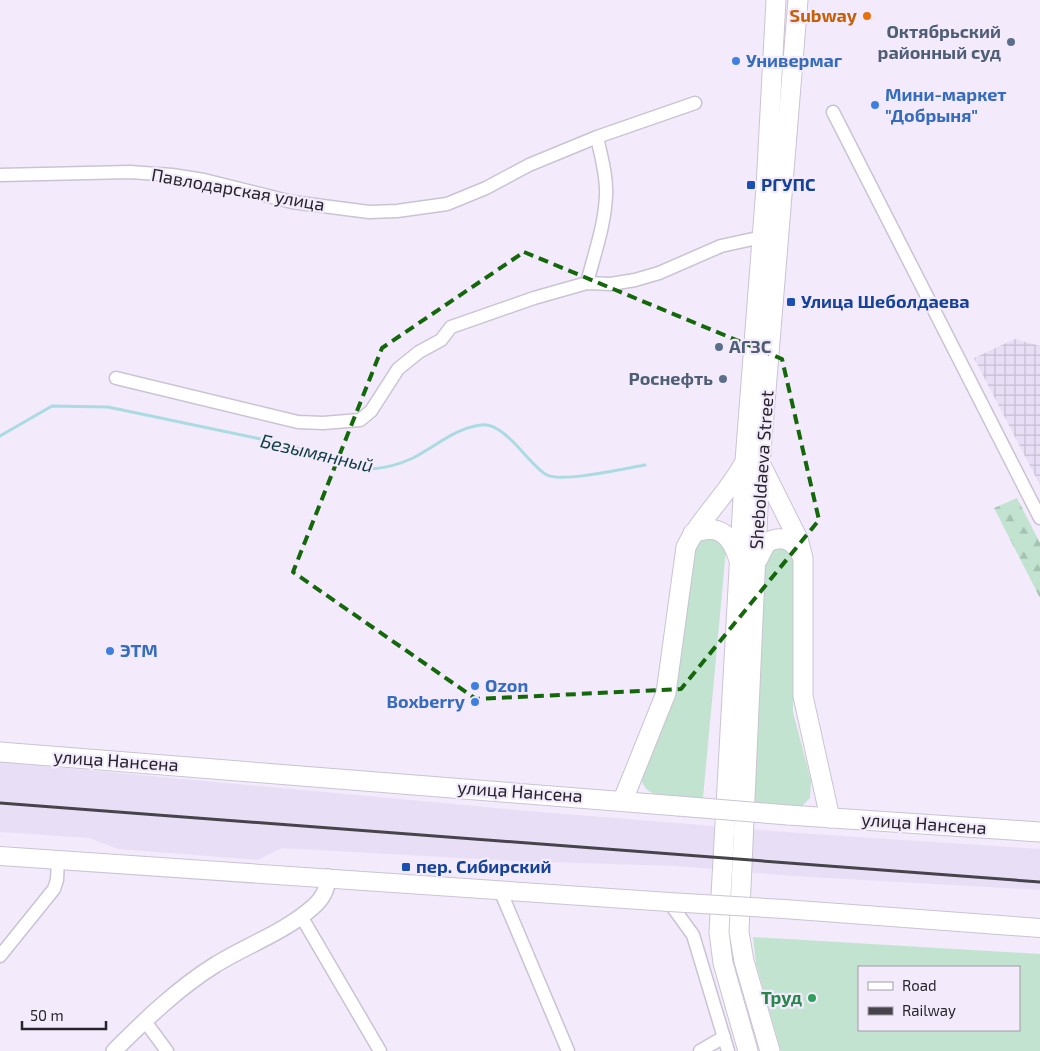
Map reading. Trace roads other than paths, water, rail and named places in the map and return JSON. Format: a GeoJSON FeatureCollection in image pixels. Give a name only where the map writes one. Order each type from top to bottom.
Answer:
{"type":"FeatureCollection","features":[{"type":"Feature","properties":{"kind":"main road","name":"Sheboldaeva Street"},"geometry":{"type":"LineString","coordinates":[[752,462],[801,3]]}},
{"type":"Feature","properties":{"kind":"main road","name":"Sheboldaeva Street"},"geometry":{"type":"LineString","coordinates":[[770,1051],[744,961],[739,932],[752,462],[762,237],[776,9]]}},
{"type":"Feature","properties":{"kind":"main road"},"geometry":{"type":"LineString","coordinates":[[623,800],[666,693],[682,562],[686,547],[692,533],[752,462],[798,539],[803,558],[803,696],[830,818]]}},
{"type":"Feature","properties":{"kind":"main road"},"geometry":{"type":"LineString","coordinates":[[692,533],[702,530],[714,530],[726,534],[748,562],[766,543],[780,538],[789,540],[796,546],[803,558]]}},
{"type":"Feature","properties":{"kind":"main road","name":"Sheboldaeva Street"},"geometry":{"type":"LineString","coordinates":[[748,562],[719,932],[723,963],[748,1051]]}},
{"type":"Feature","properties":{"kind":"main road","name":"улица Нансена"},"geometry":{"type":"LineString","coordinates":[[0,752],[623,800],[788,815],[1040,832]]}},
{"type":"Feature","properties":{"kind":"main road"},"geometry":{"type":"LineString","coordinates":[[0,856],[328,877],[1040,928]]}},
{"type":"Feature","properties":{"kind":"street","name":"Павлодарская улица"},"geometry":{"type":"LineString","coordinates":[[0,176],[130,172],[172,175],[204,180],[292,202],[369,212],[397,211],[447,204],[486,188],[529,165],[597,137],[695,103]]}},
{"type":"Feature","properties":{"kind":"street"},"geometry":{"type":"LineString","coordinates":[[833,112],[1040,518]]}},
{"type":"Feature","properties":{"kind":"street"},"geometry":{"type":"LineString","coordinates":[[587,283],[603,221],[606,196],[605,177],[597,137]]}},
{"type":"Feature","properties":{"kind":"street"},"geometry":{"type":"LineString","coordinates":[[116,378],[298,422],[323,423],[360,420],[371,411],[398,369],[419,352],[441,340],[451,327],[534,298],[587,283],[611,284],[635,280],[668,269],[721,246],[762,237]]}},
{"type":"Feature","properties":{"kind":"street"},"geometry":{"type":"LineString","coordinates":[[0,956],[54,889],[57,880],[58,859]]}},
{"type":"Feature","properties":{"kind":"street"},"geometry":{"type":"LineString","coordinates":[[114,1051],[144,1020],[214,966],[301,916],[322,898],[327,888],[328,877]]}},
{"type":"Feature","properties":{"kind":"street"},"geometry":{"type":"LineString","coordinates":[[500,890],[568,1051]]}},
{"type":"Feature","properties":{"kind":"street"},"geometry":{"type":"LineString","coordinates":[[669,902],[692,935],[728,1051]]}},
{"type":"Feature","properties":{"kind":"street"},"geometry":{"type":"LineString","coordinates":[[301,916],[380,1051]]}},
{"type":"Feature","properties":{"kind":"street"},"geometry":{"type":"LineString","coordinates":[[144,1020],[167,1051]]}},
{"type":"Feature","properties":{"kind":"street"},"geometry":{"type":"LineString","coordinates":[[700,1051],[724,1037]]}},
{"type":"Feature","properties":{"kind":"waterway","name":"Безымянный"},"geometry":{"type":"LineString","coordinates":[[0,436],[52,406],[108,407],[275,442],[372,469],[388,467],[408,460],[462,430],[481,425],[499,430],[540,470],[547,475],[555,477],[580,476],[645,465]]}},
{"type":"Feature","properties":{"kind":"railway"},"geometry":{"type":"LineString","coordinates":[[0,803],[1040,882]]}},
{"type":"Feature","properties":{"kind":"place","name":"Subway"},"geometry":{"type":"Point","coordinates":[867,16]}},
{"type":"Feature","properties":{"kind":"place","name":"Октябрьский районный суд"},"geometry":{"type":"Point","coordinates":[1011,42]}},
{"type":"Feature","properties":{"kind":"place","name":"Универмаг"},"geometry":{"type":"Point","coordinates":[736,61]}},
{"type":"Feature","properties":{"kind":"place","name":"Мини-маркет \"Добрыня\""},"geometry":{"type":"Point","coordinates":[875,105]}},
{"type":"Feature","properties":{"kind":"place","name":"РГУПС"},"geometry":{"type":"Point","coordinates":[751,185]}},
{"type":"Feature","properties":{"kind":"place","name":"Улица Шеболдаева"},"geometry":{"type":"Point","coordinates":[791,302]}},
{"type":"Feature","properties":{"kind":"place","name":"АГЗС"},"geometry":{"type":"Point","coordinates":[719,347]}},
{"type":"Feature","properties":{"kind":"place","name":"Роснефть"},"geometry":{"type":"Point","coordinates":[723,379]}},
{"type":"Feature","properties":{"kind":"place","name":"ЭТМ"},"geometry":{"type":"Point","coordinates":[110,651]}},
{"type":"Feature","properties":{"kind":"place","name":"Ozon"},"geometry":{"type":"Point","coordinates":[475,686]}},
{"type":"Feature","properties":{"kind":"place","name":"Boxberry"},"geometry":{"type":"Point","coordinates":[475,702]}},
{"type":"Feature","properties":{"kind":"place","name":"пер. Сибирский"},"geometry":{"type":"Point","coordinates":[406,867]}},
{"type":"Feature","properties":{"kind":"place","name":"Труд"},"geometry":{"type":"Point","coordinates":[812,998]}}]}
